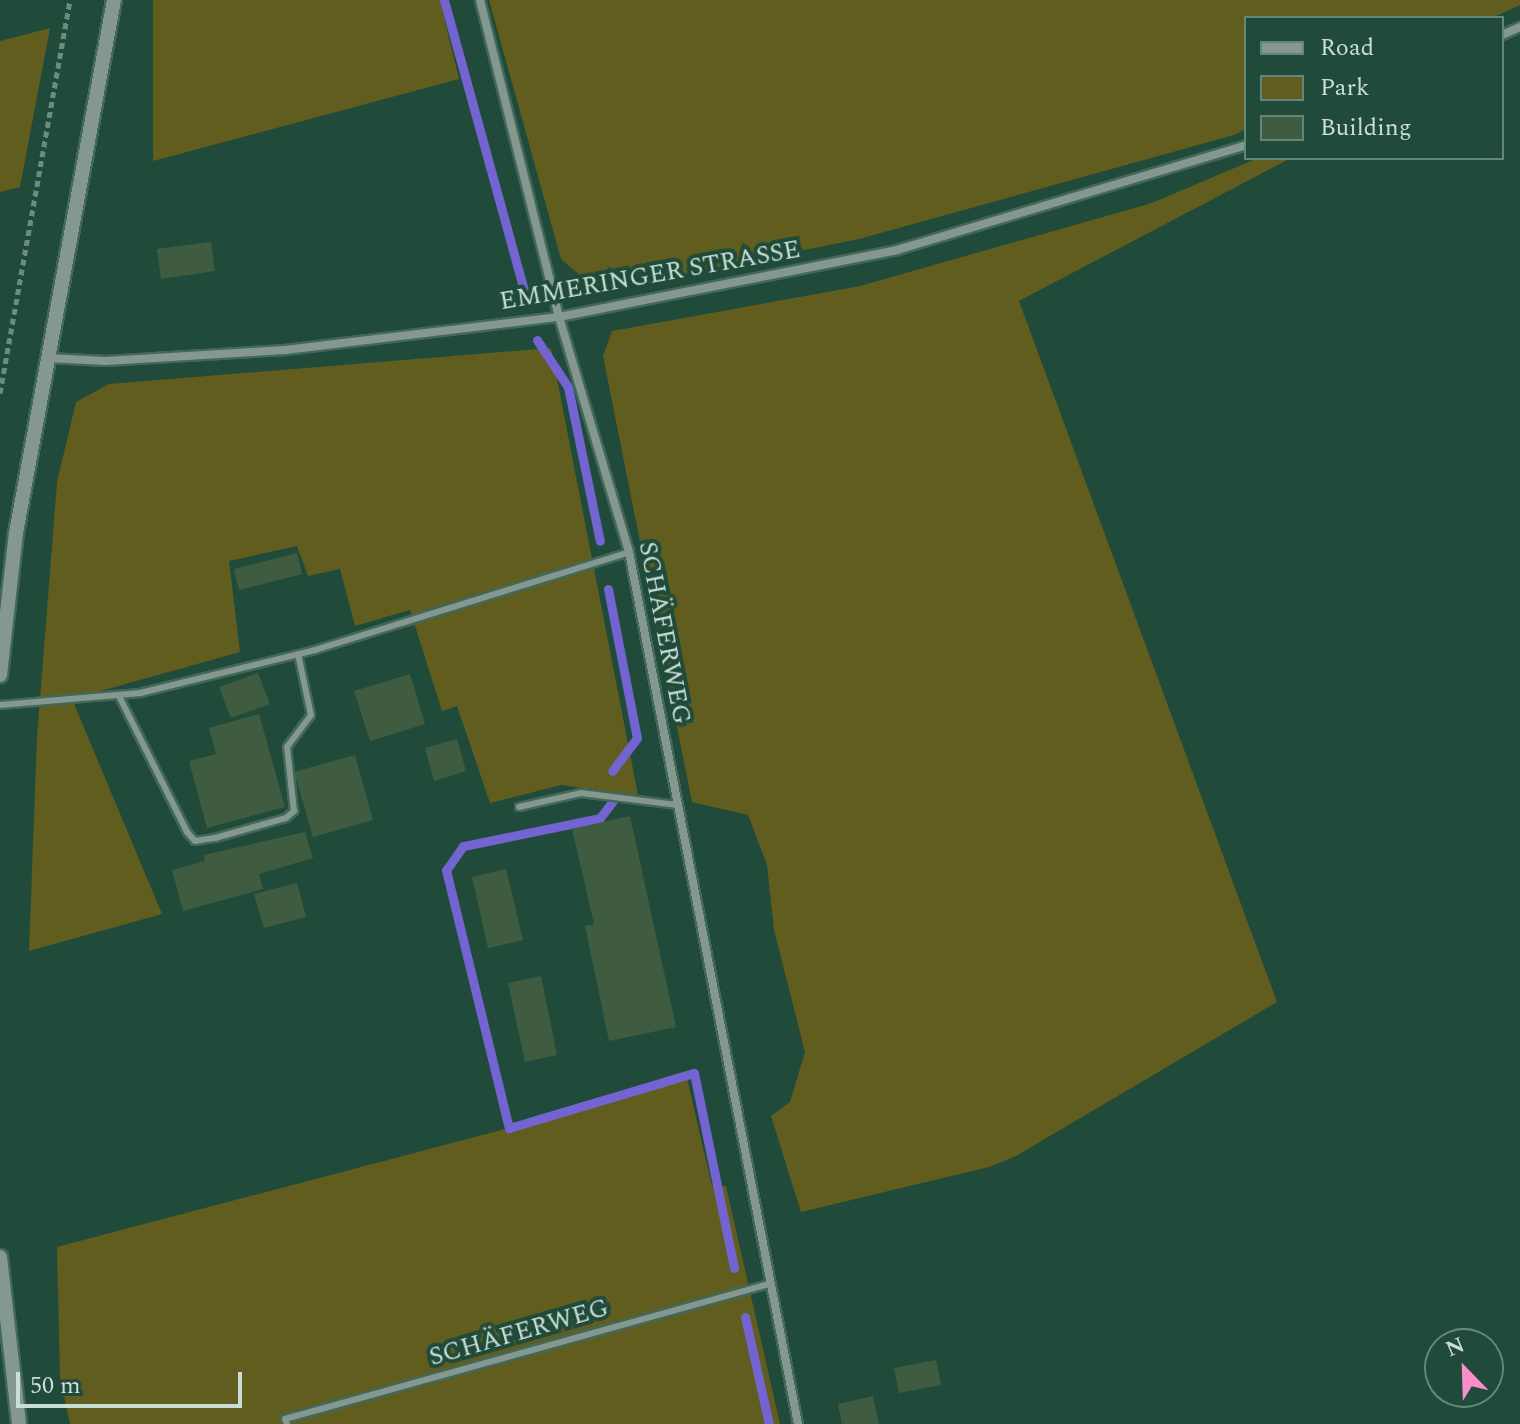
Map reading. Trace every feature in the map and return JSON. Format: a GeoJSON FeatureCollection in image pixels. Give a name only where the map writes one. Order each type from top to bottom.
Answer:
{"type":"FeatureCollection","features":[{"type":"Feature","properties":{"kind":"street"},"geometry":{"type":"LineString","coordinates":[[0,675],[16,533],[114,0]]}},
{"type":"Feature","properties":{"kind":"street","name":"SCHÄFERWEG"},"geometry":{"type":"LineString","coordinates":[[480,0],[559,317],[629,552],[798,1424]]}},
{"type":"Feature","properties":{"kind":"street","name":"EMMERINGER STRASSE"},"geometry":{"type":"LineString","coordinates":[[46,358],[106,361],[285,350],[559,317],[897,250],[1244,146]]}},
{"type":"Feature","properties":{"kind":"street"},"geometry":{"type":"LineString","coordinates":[[0,1257],[19,1424]]}},
{"type":"Feature","properties":{"kind":"lane"},"geometry":{"type":"LineString","coordinates":[[0,705],[119,696],[298,654],[629,552]]}},
{"type":"Feature","properties":{"kind":"lane"},"geometry":{"type":"LineString","coordinates":[[119,696],[187,832],[195,841],[215,838],[286,818],[294,811],[287,747],[311,715],[298,654]]}},
{"type":"Feature","properties":{"kind":"lane"},"geometry":{"type":"LineString","coordinates":[[519,807],[581,793],[678,805]]}},
{"type":"Feature","properties":{"kind":"lane","name":"SCHÄFERWEG"},"geometry":{"type":"LineString","coordinates":[[287,1424],[285,1419],[769,1284]]}},
{"type":"Feature","properties":{"kind":"path"},"geometry":{"type":"LineString","coordinates":[[0,393],[70,0]]}},
{"type":"Feature","properties":{"kind":"green space"},"geometry":{"type":"Polygon","coordinates":[[[153,0],[440,0],[459,79],[153,161],[153,0]]]}},
{"type":"Feature","properties":{"kind":"green space"},"geometry":{"type":"Polygon","coordinates":[[[489,0],[1520,0],[1520,5],[1496,16],[1244,16],[1244,130],[859,239],[598,291],[561,259],[489,0]]]}},
{"type":"Feature","properties":{"kind":"green space"},"geometry":{"type":"Polygon","coordinates":[[[50,28],[20,187],[0,192],[0,41],[50,28]]]}},
{"type":"Feature","properties":{"kind":"green space"},"geometry":{"type":"Polygon","coordinates":[[[1253,160],[1287,160],[1019,301],[1277,1002],[1016,1156],[989,1167],[801,1212],[771,1116],[790,1102],[805,1052],[774,930],[767,865],[748,815],[692,802],[603,356],[612,331],[860,286],[1152,203],[1253,160]]]}},
{"type":"Feature","properties":{"kind":"green space"},"geometry":{"type":"Polygon","coordinates":[[[551,348],[638,795],[561,785],[490,803],[457,706],[442,711],[410,610],[355,626],[340,569],[308,576],[297,546],[229,561],[240,652],[72,699],[162,914],[29,951],[37,738],[57,482],[76,402],[109,384],[551,348]]]}},
{"type":"Feature","properties":{"kind":"green space"},"geometry":{"type":"Polygon","coordinates":[[[686,1074],[712,1186],[726,1186],[780,1424],[70,1424],[60,1377],[57,1247],[509,1128],[686,1074]]]}},
{"type":"Feature","properties":{"kind":"building"},"geometry":{"type":"Polygon","coordinates":[[[211,242],[215,271],[161,279],[157,249],[211,242]]]}},
{"type":"Feature","properties":{"kind":"building"},"geometry":{"type":"Polygon","coordinates":[[[297,553],[302,574],[239,590],[234,569],[297,553]]]}},
{"type":"Feature","properties":{"kind":"building"},"geometry":{"type":"Polygon","coordinates":[[[258,673],[270,704],[231,718],[219,687],[258,673]]]}},
{"type":"Feature","properties":{"kind":"building"},"geometry":{"type":"Polygon","coordinates":[[[410,674],[425,724],[370,741],[354,691],[410,674]]]}},
{"type":"Feature","properties":{"kind":"building"},"geometry":{"type":"Polygon","coordinates":[[[259,714],[285,807],[207,828],[189,761],[216,754],[209,728],[259,714]]]}},
{"type":"Feature","properties":{"kind":"building"},"geometry":{"type":"Polygon","coordinates":[[[457,739],[466,771],[434,781],[425,748],[457,739]]]}},
{"type":"Feature","properties":{"kind":"building"},"geometry":{"type":"Polygon","coordinates":[[[355,755],[373,820],[313,837],[294,772],[355,755]]]}},
{"type":"Feature","properties":{"kind":"building"},"geometry":{"type":"Polygon","coordinates":[[[630,816],[676,1027],[609,1041],[585,926],[594,924],[572,829],[630,816]]]}},
{"type":"Feature","properties":{"kind":"building"},"geometry":{"type":"Polygon","coordinates":[[[305,832],[313,858],[259,874],[263,889],[183,911],[172,870],[205,861],[204,855],[305,832]]]}},
{"type":"Feature","properties":{"kind":"building"},"geometry":{"type":"Polygon","coordinates":[[[506,869],[523,940],[488,948],[472,877],[506,869]]]}},
{"type":"Feature","properties":{"kind":"building"},"geometry":{"type":"Polygon","coordinates":[[[297,883],[306,917],[264,928],[254,894],[297,883]]]}},
{"type":"Feature","properties":{"kind":"building"},"geometry":{"type":"Polygon","coordinates":[[[541,976],[557,1055],[525,1062],[508,983],[541,976]]]}},
{"type":"Feature","properties":{"kind":"building"},"geometry":{"type":"Polygon","coordinates":[[[936,1360],[941,1385],[899,1393],[894,1368],[936,1360]]]}},
{"type":"Feature","properties":{"kind":"building"},"geometry":{"type":"Polygon","coordinates":[[[873,1396],[879,1424],[842,1424],[838,1404],[873,1396]]]}},
{"type":"Feature","properties":{"kind":"waterway"},"geometry":{"type":"LineString","coordinates":[[444,0],[525,295]]}},
{"type":"Feature","properties":{"kind":"waterway"},"geometry":{"type":"LineString","coordinates":[[537,340],[568,387],[600,541]]}},
{"type":"Feature","properties":{"kind":"waterway"},"geometry":{"type":"LineString","coordinates":[[608,589],[637,738],[612,771]]}},
{"type":"Feature","properties":{"kind":"waterway"},"geometry":{"type":"LineString","coordinates":[[615,798],[600,818],[463,846],[446,870],[509,1128],[694,1073],[734,1268]]}},
{"type":"Feature","properties":{"kind":"waterway"},"geometry":{"type":"LineString","coordinates":[[745,1317],[769,1424]]}}]}
